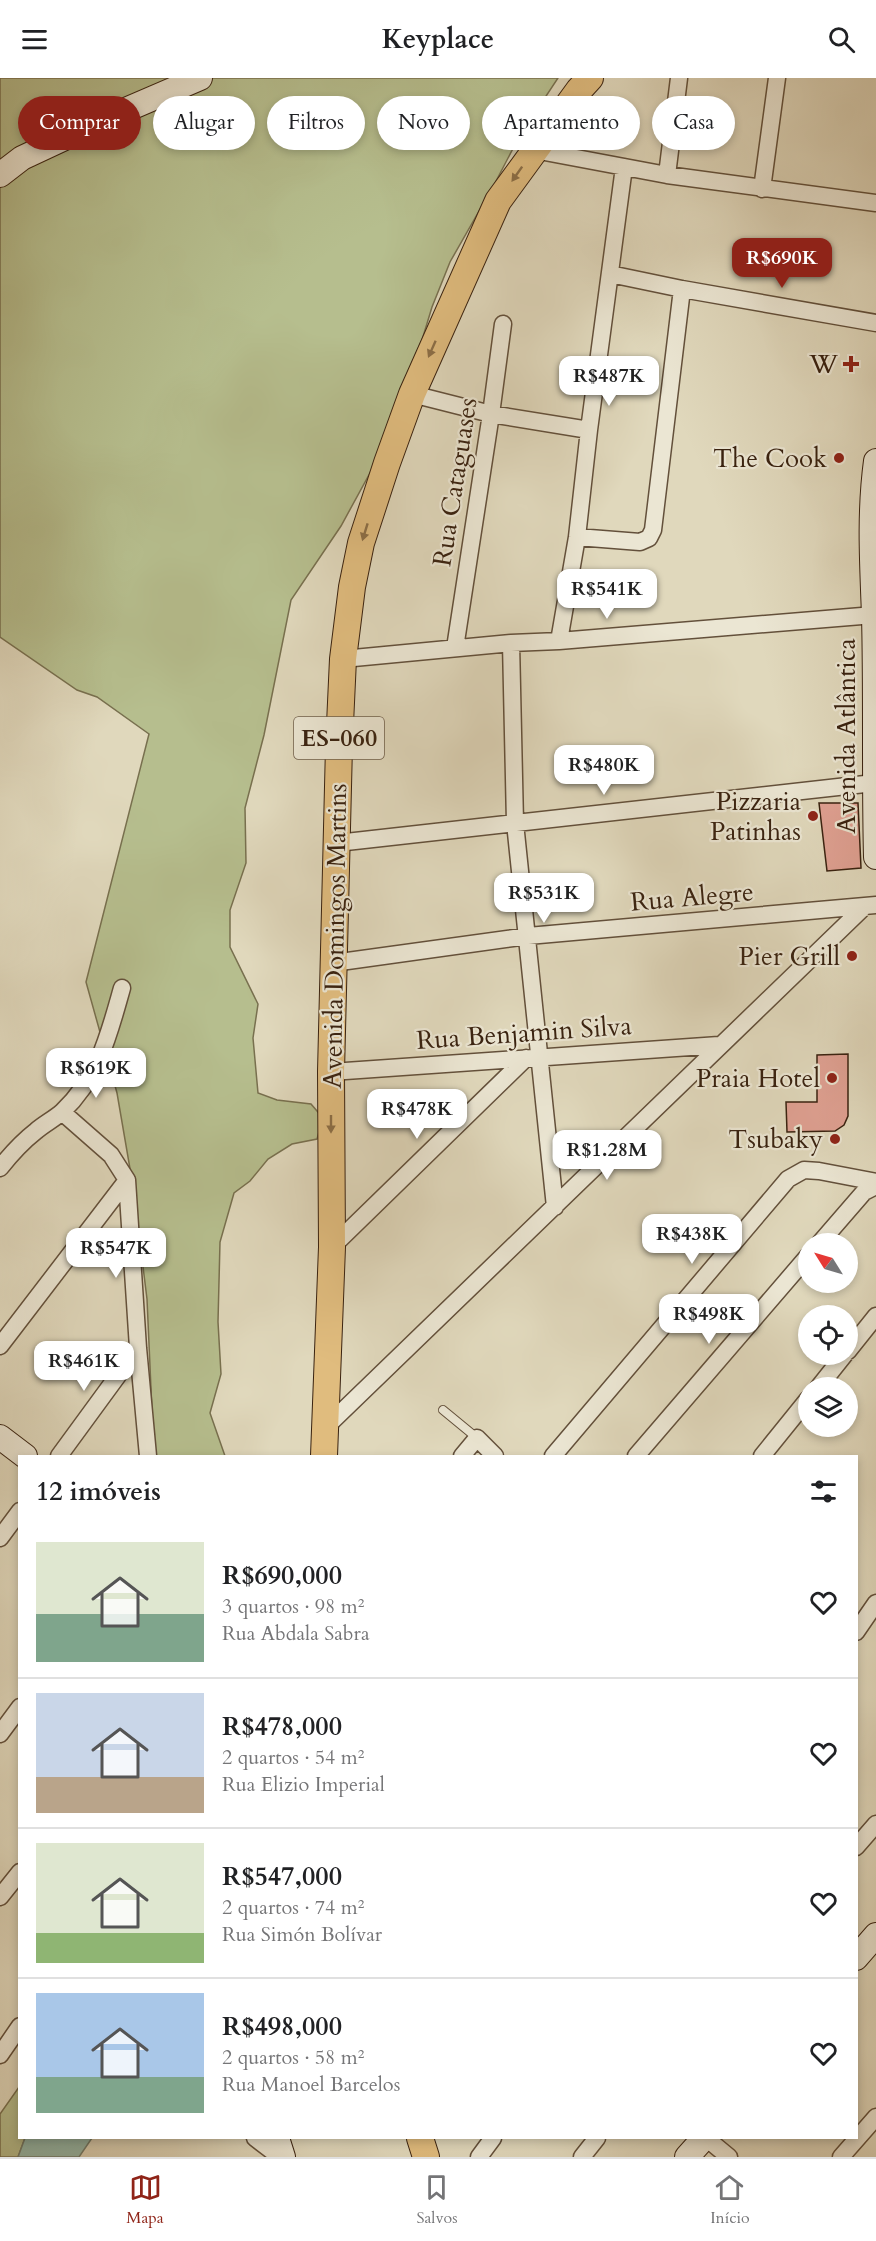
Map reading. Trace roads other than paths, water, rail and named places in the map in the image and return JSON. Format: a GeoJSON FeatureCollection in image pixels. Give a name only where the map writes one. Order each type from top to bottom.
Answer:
{"type":"FeatureCollection","features":[{"type":"Feature","properties":{"kind":"main road","name":"Avenida Domingos Martins"},"geometry":{"type":"LineString","coordinates":[[574,96],[590,78]]}},
{"type":"Feature","properties":{"kind":"main road","name":"Avenida Domingos Martins"},"geometry":{"type":"LineString","coordinates":[[324,1455],[332,1247],[331,1072],[339,746],[343,659],[352,587],[361,543],[412,394],[498,201],[534,150]]}},
{"type":"Feature","properties":{"kind":"main road"},"geometry":{"type":"LineString","coordinates":[[420,2139],[426,2157]]}},
{"type":"Feature","properties":{"kind":"street"},"geometry":{"type":"LineString","coordinates":[[0,175],[32,154],[200,78]]}},
{"type":"Feature","properties":{"kind":"street"},"geometry":{"type":"LineString","coordinates":[[667,175],[679,78]]}},
{"type":"Feature","properties":{"kind":"street"},"geometry":{"type":"LineString","coordinates":[[762,189],[777,78]]}},
{"type":"Feature","properties":{"kind":"street"},"geometry":{"type":"LineString","coordinates":[[534,150],[667,175],[876,203]]}},
{"type":"Feature","properties":{"kind":"street"},"geometry":{"type":"LineString","coordinates":[[559,641],[577,537],[624,167]]}},
{"type":"Feature","properties":{"kind":"street"},"geometry":{"type":"LineString","coordinates":[[610,274],[876,323]]}},
{"type":"Feature","properties":{"kind":"street"},"geometry":{"type":"LineString","coordinates":[[577,537],[640,542],[649,538],[653,530],[682,289]]}},
{"type":"Feature","properties":{"kind":"street","name":"Rua Cataguases"},"geometry":{"type":"LineString","coordinates":[[455,648],[503,324]]}},
{"type":"Feature","properties":{"kind":"street"},"geometry":{"type":"LineString","coordinates":[[412,394],[491,414],[589,430]]}},
{"type":"Feature","properties":{"kind":"street","name":"Avenida Atlântica"},"geometry":{"type":"LineString","coordinates":[[876,461],[872,491],[871,554],[875,615],[876,857]]}},
{"type":"Feature","properties":{"kind":"street"},"geometry":{"type":"LineString","coordinates":[[343,659],[511,643],[875,615]]}},
{"type":"Feature","properties":{"kind":"street"},"geometry":{"type":"LineString","coordinates":[[511,643],[515,823],[528,936],[533,1058],[555,1207]]}},
{"type":"Feature","properties":{"kind":"street"},"geometry":{"type":"LineString","coordinates":[[337,843],[874,783]]}},
{"type":"Feature","properties":{"kind":"street"},"geometry":{"type":"LineString","coordinates":[[325,1428],[555,1207],[719,1045],[869,907]]}},
{"type":"Feature","properties":{"kind":"street","name":"Rua Alegre"},"geometry":{"type":"LineString","coordinates":[[333,963],[528,936],[869,907]]}},
{"type":"Feature","properties":{"kind":"street"},"geometry":{"type":"LineString","coordinates":[[0,1168],[16,1148],[62,1112],[88,1082],[106,1045],[122,988]]}},
{"type":"Feature","properties":{"kind":"street","name":"Rua Benjamin Silva"},"geometry":{"type":"LineString","coordinates":[[331,1072],[719,1045]]}},
{"type":"Feature","properties":{"kind":"street"},"geometry":{"type":"LineString","coordinates":[[332,1247],[533,1058]]}},
{"type":"Feature","properties":{"kind":"street"},"geometry":{"type":"LineString","coordinates":[[62,1112],[111,1155],[127,1180],[147,1455]]}},
{"type":"Feature","properties":{"kind":"street"},"geometry":{"type":"LineString","coordinates":[[554,1455],[788,1179],[804,1170],[819,1171],[876,1184]]}},
{"type":"Feature","properties":{"kind":"street"},"geometry":{"type":"LineString","coordinates":[[0,1346],[127,1180]]}},
{"type":"Feature","properties":{"kind":"street"},"geometry":{"type":"LineString","coordinates":[[829,1233],[864,1192],[876,1184]]}},
{"type":"Feature","properties":{"kind":"street"},"geometry":{"type":"LineString","coordinates":[[637,1455],[798,1268]]}},
{"type":"Feature","properties":{"kind":"street"},"geometry":{"type":"LineString","coordinates":[[858,1338],[876,1316]]}},
{"type":"Feature","properties":{"kind":"street"},"geometry":{"type":"LineString","coordinates":[[60,1455],[138,1348]]}},
{"type":"Feature","properties":{"kind":"street"},"geometry":{"type":"LineString","coordinates":[[827,1377],[836,1365]]}},
{"type":"Feature","properties":{"kind":"street"},"geometry":{"type":"LineString","coordinates":[[763,1455],[798,1411]]}},
{"type":"Feature","properties":{"kind":"street"},"geometry":{"type":"LineString","coordinates":[[0,1437],[24,1455]]}},
{"type":"Feature","properties":{"kind":"street"},"geometry":{"type":"LineString","coordinates":[[463,1455],[477,1438],[494,1455]]}},
{"type":"Feature","properties":{"kind":"street"},"geometry":{"type":"LineString","coordinates":[[0,1538],[18,1514]]}},
{"type":"Feature","properties":{"kind":"street"},"geometry":{"type":"LineString","coordinates":[[858,1629],[876,1604]]}},
{"type":"Feature","properties":{"kind":"street"},"geometry":{"type":"LineString","coordinates":[[0,1734],[18,1710]]}},
{"type":"Feature","properties":{"kind":"street"},"geometry":{"type":"LineString","coordinates":[[858,1845],[876,1824]]}},
{"type":"Feature","properties":{"kind":"street"},"geometry":{"type":"LineString","coordinates":[[0,1897],[18,1874]]}},
{"type":"Feature","properties":{"kind":"street"},"geometry":{"type":"LineString","coordinates":[[858,1956],[876,1935]]}},
{"type":"Feature","properties":{"kind":"street"},"geometry":{"type":"LineString","coordinates":[[0,2055],[18,2029]]}},
{"type":"Feature","properties":{"kind":"street"},"geometry":{"type":"LineString","coordinates":[[858,2138],[876,2117]]}},
{"type":"Feature","properties":{"kind":"street"},"geometry":{"type":"LineString","coordinates":[[256,2139],[282,2157]]}},
{"type":"Feature","properties":{"kind":"street"},"geometry":{"type":"LineString","coordinates":[[277,2139],[282,2157]]}},
{"type":"Feature","properties":{"kind":"street"},"geometry":{"type":"LineString","coordinates":[[479,2157],[492,2139]]}},
{"type":"Feature","properties":{"kind":"street"},"geometry":{"type":"LineString","coordinates":[[582,2157],[596,2139]]}},
{"type":"Feature","properties":{"kind":"street"},"geometry":{"type":"LineString","coordinates":[[687,2157],[704,2139]]}},
{"type":"Feature","properties":{"kind":"street"},"geometry":{"type":"LineString","coordinates":[[706,2139],[729,2157]]}},
{"type":"Feature","properties":{"kind":"street"},"geometry":{"type":"LineString","coordinates":[[841,2157],[857,2139]]}},
{"type":"Feature","properties":{"kind":"lane"},"geometry":{"type":"LineString","coordinates":[[443,1410],[477,1438]]}},
{"type":"Feature","properties":{"kind":"place","name":"W"},"geometry":{"type":"Point","coordinates":[851,364]}},
{"type":"Feature","properties":{"kind":"place","name":"The Cook"},"geometry":{"type":"Point","coordinates":[839,458]}},
{"type":"Feature","properties":{"kind":"place","name":"Pizzaria Patinhas"},"geometry":{"type":"Point","coordinates":[813,816]}},
{"type":"Feature","properties":{"kind":"place","name":"Pier Grill"},"geometry":{"type":"Point","coordinates":[852,956]}},
{"type":"Feature","properties":{"kind":"place","name":"Praia Hotel"},"geometry":{"type":"Point","coordinates":[832,1078]}},
{"type":"Feature","properties":{"kind":"place","name":"Tsubaky"},"geometry":{"type":"Point","coordinates":[835,1139]}}]}
